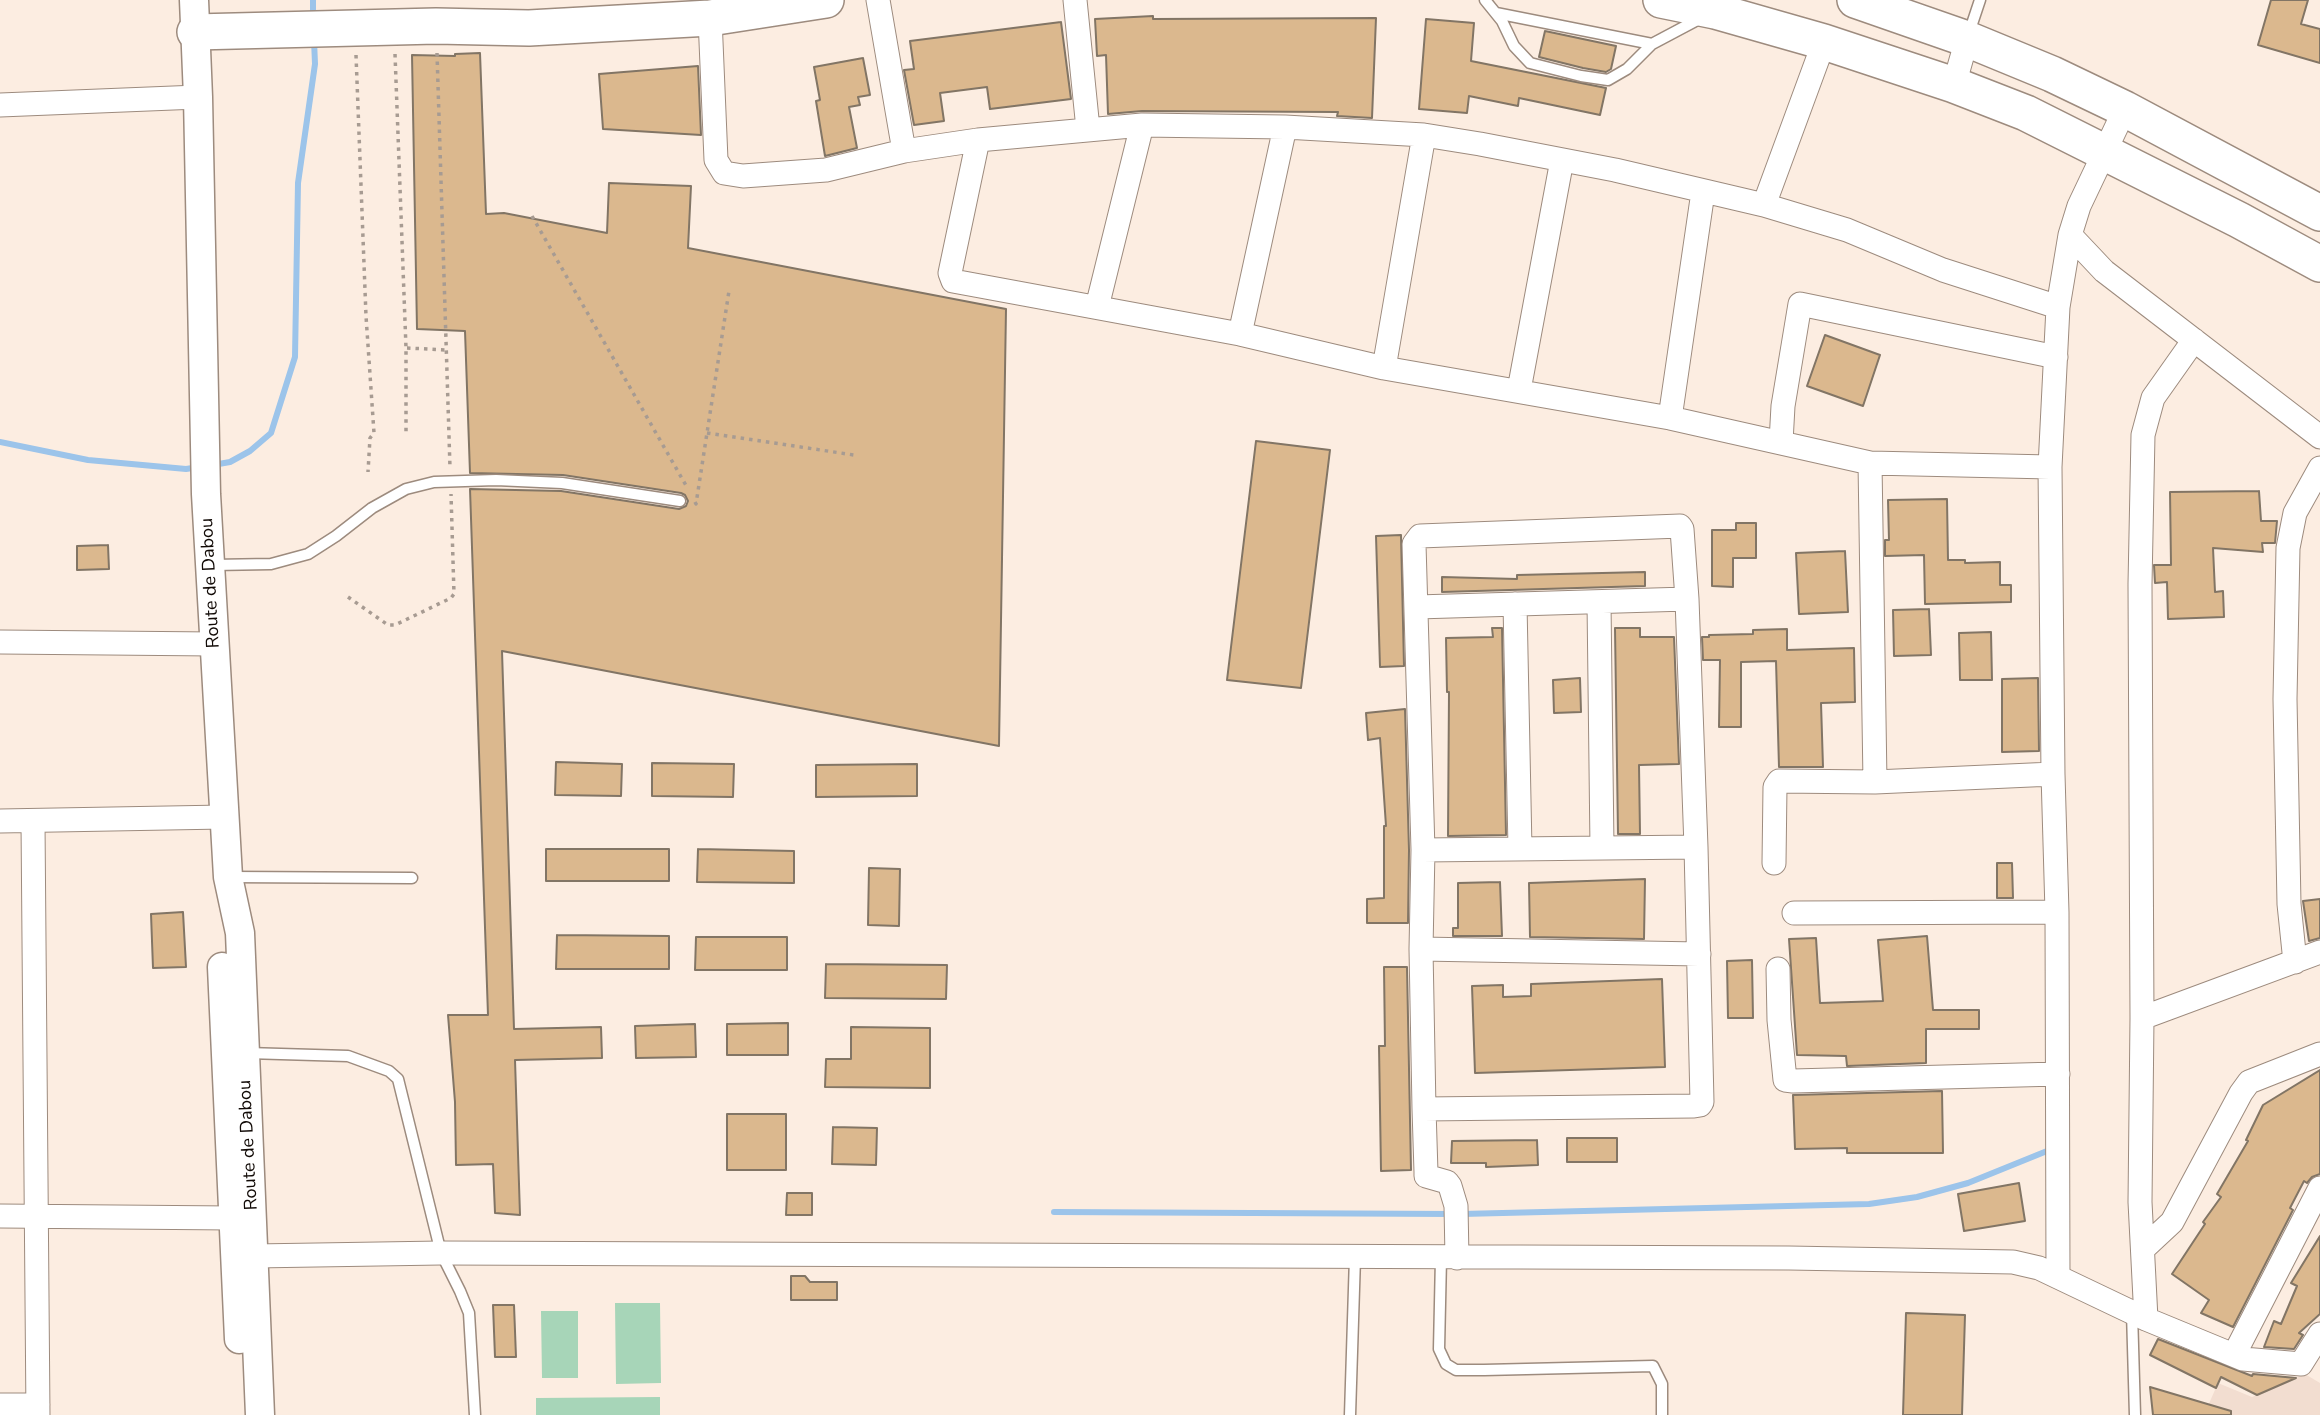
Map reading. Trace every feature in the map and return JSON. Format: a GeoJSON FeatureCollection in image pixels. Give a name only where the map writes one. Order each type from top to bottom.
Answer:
{"type":"FeatureCollection","features":[{"type":"Feature","properties":{"kind":"main road"},"geometry":{"type":"LineString","coordinates":[[194,16],[296,30],[343,29],[436,26],[528,14],[710,18],[826,0]]}},
{"type":"Feature","properties":{"kind":"main road"},"geometry":{"type":"LineString","coordinates":[[1661,0],[1824,42],[1954,85],[2026,113],[2239,220],[2320,264]]}},
{"type":"Feature","properties":{"kind":"main road"},"geometry":{"type":"LineString","coordinates":[[1855,0],[1967,39],[2052,74],[2125,109],[2320,213]]}},
{"type":"Feature","properties":{"kind":"street"},"geometry":{"type":"LineString","coordinates":[[878,0],[904,150]]}},
{"type":"Feature","properties":{"kind":"street"},"geometry":{"type":"LineString","coordinates":[[1074,0],[1088,129]]}},
{"type":"Feature","properties":{"kind":"street","name":"Route de Dabou"},"geometry":{"type":"LineString","coordinates":[[194,16],[206,467],[214,645],[228,877],[240,933],[260,1415]]}},
{"type":"Feature","properties":{"kind":"street"},"geometry":{"type":"LineString","coordinates":[[710,18],[716,160],[724,173],[766,176],[827,170],[904,150],[978,140],[1142,125],[1286,127],[1424,135],[1562,160],[1764,205],[1847,230],[1943,270],[2058,307]]}},
{"type":"Feature","properties":{"kind":"street"},"geometry":{"type":"LineString","coordinates":[[1954,85],[1967,39]]}},
{"type":"Feature","properties":{"kind":"street"},"geometry":{"type":"LineString","coordinates":[[1764,205],[1824,42]]}},
{"type":"Feature","properties":{"kind":"street"},"geometry":{"type":"LineString","coordinates":[[0,105],[198,97]]}},
{"type":"Feature","properties":{"kind":"street"},"geometry":{"type":"LineString","coordinates":[[2058,1277],[2057,912],[2050,467],[2058,307],[2070,235],[2079,206],[2125,109]]}},
{"type":"Feature","properties":{"kind":"street"},"geometry":{"type":"LineString","coordinates":[[1097,307],[1142,125]]}},
{"type":"Feature","properties":{"kind":"street"},"geometry":{"type":"LineString","coordinates":[[1240,334],[1286,127]]}},
{"type":"Feature","properties":{"kind":"street"},"geometry":{"type":"LineString","coordinates":[[1384,368],[1424,135]]}},
{"type":"Feature","properties":{"kind":"street"},"geometry":{"type":"LineString","coordinates":[[978,140],[950,278],[953,281],[1240,334],[1384,368],[1670,418],[1870,463],[2050,467]]}},
{"type":"Feature","properties":{"kind":"street"},"geometry":{"type":"LineString","coordinates":[[1519,390],[1562,160]]}},
{"type":"Feature","properties":{"kind":"street"},"geometry":{"type":"LineString","coordinates":[[1670,418],[1703,192]]}},
{"type":"Feature","properties":{"kind":"street"},"geometry":{"type":"LineString","coordinates":[[2070,235],[2082,251],[2104,271],[2320,438]]}},
{"type":"Feature","properties":{"kind":"street"},"geometry":{"type":"LineString","coordinates":[[1781,442],[1783,407],[1800,304],[2056,357]]}},
{"type":"Feature","properties":{"kind":"street"},"geometry":{"type":"LineString","coordinates":[[2139,1315],[2143,1249],[2140,1202],[2140,584],[2143,435],[2152,398],[2194,340]]}},
{"type":"Feature","properties":{"kind":"street"},"geometry":{"type":"LineString","coordinates":[[1870,463],[1875,782]]}},
{"type":"Feature","properties":{"kind":"street"},"geometry":{"type":"LineString","coordinates":[[2295,962],[2289,904],[2285,713],[2288,548],[2295,513],[2320,468]]}},
{"type":"Feature","properties":{"kind":"street"},"geometry":{"type":"LineString","coordinates":[[1424,1109],[1700,1105],[1702,1102],[1696,847],[1686,600],[1682,529],[1676,525],[1420,536],[1414,544],[1423,850],[1421,949],[1424,1109],[1426,1174],[1447,1182],[1456,1214],[1449,1258]]}},
{"type":"Feature","properties":{"kind":"street"},"geometry":{"type":"LineString","coordinates":[[1417,607],[1686,600]]}},
{"type":"Feature","properties":{"kind":"street"},"geometry":{"type":"LineString","coordinates":[[1599,602],[1602,848]]}},
{"type":"Feature","properties":{"kind":"street"},"geometry":{"type":"LineString","coordinates":[[1515,604],[1520,849]]}},
{"type":"Feature","properties":{"kind":"street"},"geometry":{"type":"LineString","coordinates":[[0,642],[214,645]]}},
{"type":"Feature","properties":{"kind":"street"},"geometry":{"type":"LineString","coordinates":[[1774,863],[1775,787],[1779,781],[1875,782],[2053,774]]}},
{"type":"Feature","properties":{"kind":"street"},"geometry":{"type":"LineString","coordinates":[[0,821],[224,817]]}},
{"type":"Feature","properties":{"kind":"street"},"geometry":{"type":"LineString","coordinates":[[0,1405],[38,1410],[33,822]]}},
{"type":"Feature","properties":{"kind":"street"},"geometry":{"type":"LineString","coordinates":[[1423,850],[1696,847]]}},
{"type":"Feature","properties":{"kind":"street","name":"Route de Dabou"},"geometry":{"type":"LineString","coordinates":[[228,877],[221,916],[242,1415]]}},
{"type":"Feature","properties":{"kind":"street"},"geometry":{"type":"LineString","coordinates":[[1794,913],[2057,912]]}},
{"type":"Feature","properties":{"kind":"street"},"geometry":{"type":"LineString","coordinates":[[1421,949],[1699,954]]}},
{"type":"Feature","properties":{"kind":"street"},"geometry":{"type":"LineString","coordinates":[[2142,1018],[2320,952]]}},
{"type":"Feature","properties":{"kind":"street"},"geometry":{"type":"LineString","coordinates":[[1778,969],[1779,1020],[1785,1080],[2058,1074]]}},
{"type":"Feature","properties":{"kind":"street"},"geometry":{"type":"LineString","coordinates":[[2143,1249],[2172,1222],[2241,1093],[2249,1083],[2320,1054]]}},
{"type":"Feature","properties":{"kind":"street"},"geometry":{"type":"LineString","coordinates":[[2234,1355],[2320,1188]]}},
{"type":"Feature","properties":{"kind":"street"},"geometry":{"type":"LineString","coordinates":[[0,1216],[232,1218]]}},
{"type":"Feature","properties":{"kind":"street"},"geometry":{"type":"LineString","coordinates":[[254,1256],[441,1253],[2004,1261],[2039,1268],[2139,1315],[2243,1359],[2301,1364],[2320,1334]]}},
{"type":"Feature","properties":{"kind":"lane"},"geometry":{"type":"LineString","coordinates":[[1485,0],[1496,13],[1514,46],[1530,63],[1608,80],[1627,69],[1653,44],[1715,12]]}},
{"type":"Feature","properties":{"kind":"lane"},"geometry":{"type":"LineString","coordinates":[[1967,39],[1980,0]]}},
{"type":"Feature","properties":{"kind":"lane"},"geometry":{"type":"LineString","coordinates":[[1496,13],[1653,44]]}},
{"type":"Feature","properties":{"kind":"lane"},"geometry":{"type":"LineString","coordinates":[[211,565],[271,564],[308,554],[372,508],[406,489],[434,482],[496,480],[562,483],[680,501]]}},
{"type":"Feature","properties":{"kind":"lane"},"geometry":{"type":"LineString","coordinates":[[228,877],[412,878]]}},
{"type":"Feature","properties":{"kind":"lane"},"geometry":{"type":"LineString","coordinates":[[245,1054],[348,1056],[394,1074],[398,1079],[441,1253],[469,1313],[475,1415]]}},
{"type":"Feature","properties":{"kind":"lane"},"geometry":{"type":"LineString","coordinates":[[1350,1415],[1356,1257]]}},
{"type":"Feature","properties":{"kind":"lane"},"geometry":{"type":"LineString","coordinates":[[1449,1258],[1439,1349],[1446,1364],[1456,1370],[1653,1366],[1662,1384],[1662,1415]]}},
{"type":"Feature","properties":{"kind":"lane"},"geometry":{"type":"LineString","coordinates":[[2135,1415],[2139,1315]]}},
{"type":"Feature","properties":{"kind":"path"},"geometry":{"type":"LineString","coordinates":[[348,597],[388,625],[395,625],[454,594],[436,26]]}},
{"type":"Feature","properties":{"kind":"path"},"geometry":{"type":"LineString","coordinates":[[394,27],[406,348],[406,435]]}},
{"type":"Feature","properties":{"kind":"path"},"geometry":{"type":"LineString","coordinates":[[343,29],[374,433],[370,438],[368,471]]}},
{"type":"Feature","properties":{"kind":"path"},"geometry":{"type":"LineString","coordinates":[[532,216],[696,504],[729,291]]}},
{"type":"Feature","properties":{"kind":"path"},"geometry":{"type":"LineString","coordinates":[[406,348],[446,350]]}},
{"type":"Feature","properties":{"kind":"path"},"geometry":{"type":"LineString","coordinates":[[707,433],[854,455]]}},
{"type":"Feature","properties":{"kind":"shaded area"},"geometry":{"type":"Polygon","coordinates":[[[2305,1374],[2320,1383],[2320,1415],[2204,1415],[2218,1383],[2252,1397],[2305,1374]]]}},
{"type":"Feature","properties":{"kind":"green space"},"geometry":{"type":"Polygon","coordinates":[[[615,1303],[660,1303],[661,1383],[616,1384],[615,1303]]]}},
{"type":"Feature","properties":{"kind":"green space"},"geometry":{"type":"Polygon","coordinates":[[[541,1311],[578,1311],[578,1378],[542,1378],[541,1311]]]}},
{"type":"Feature","properties":{"kind":"green space"},"geometry":{"type":"Polygon","coordinates":[[[660,1397],[660,1415],[536,1415],[536,1398],[660,1397]]]}},
{"type":"Feature","properties":{"kind":"building"},"geometry":{"type":"Polygon","coordinates":[[[2271,0],[2308,0],[2301,24],[2320,29],[2320,63],[2258,45],[2271,0]]]}},
{"type":"Feature","properties":{"kind":"building"},"geometry":{"type":"Polygon","coordinates":[[[1153,16],[1153,19],[1376,18],[1372,118],[1337,116],[1338,112],[1142,111],[1108,114],[1106,55],[1097,56],[1095,19],[1153,16]]]}},
{"type":"Feature","properties":{"kind":"building"},"geometry":{"type":"Polygon","coordinates":[[[1426,19],[1474,23],[1471,61],[1606,88],[1600,115],[1519,98],[1518,106],[1469,96],[1467,113],[1419,109],[1426,19]]]}},
{"type":"Feature","properties":{"kind":"building"},"geometry":{"type":"Polygon","coordinates":[[[1061,22],[1071,99],[990,109],[987,87],[940,93],[944,121],[914,125],[904,70],[914,69],[910,41],[1061,22]]]}},
{"type":"Feature","properties":{"kind":"building"},"geometry":{"type":"Polygon","coordinates":[[[1545,31],[1616,46],[1611,69],[1606,72],[1539,57],[1545,31]]]}},
{"type":"Feature","properties":{"kind":"building"},"geometry":{"type":"Polygon","coordinates":[[[480,53],[486,214],[504,213],[607,233],[609,183],[691,186],[688,248],[1006,309],[999,746],[502,651],[514,1029],[601,1027],[602,1058],[515,1060],[520,1215],[495,1213],[493,1164],[456,1165],[455,1102],[448,1015],[488,1015],[470,489],[561,491],[679,509],[686,506],[688,501],[681,493],[563,475],[470,473],[465,331],[417,329],[412,55],[455,56],[480,53]]]}},
{"type":"Feature","properties":{"kind":"building"},"geometry":{"type":"Polygon","coordinates":[[[863,58],[870,95],[858,97],[860,105],[849,107],[857,148],[825,156],[816,101],[820,100],[814,67],[863,58]]]}},
{"type":"Feature","properties":{"kind":"building"},"geometry":{"type":"Polygon","coordinates":[[[698,66],[701,135],[603,129],[599,74],[698,66]]]}},
{"type":"Feature","properties":{"kind":"building"},"geometry":{"type":"Polygon","coordinates":[[[1825,335],[1880,355],[1863,406],[1807,386],[1825,335]]]}},
{"type":"Feature","properties":{"kind":"building"},"geometry":{"type":"Polygon","coordinates":[[[1256,441],[1330,450],[1301,688],[1227,680],[1256,441]]]}},
{"type":"Feature","properties":{"kind":"building"},"geometry":{"type":"Polygon","coordinates":[[[2259,491],[2261,521],[2277,521],[2275,543],[2262,543],[2263,552],[2213,548],[2215,592],[2223,591],[2224,617],[2168,619],[2167,582],[2155,583],[2154,565],[2171,565],[2170,492],[2259,491]]]}},
{"type":"Feature","properties":{"kind":"building"},"geometry":{"type":"Polygon","coordinates":[[[1947,499],[1948,560],[1965,560],[1965,563],[2000,562],[2000,585],[2011,585],[2011,602],[1925,604],[1924,555],[1885,556],[1885,540],[1889,540],[1888,500],[1947,499]]]}},
{"type":"Feature","properties":{"kind":"building"},"geometry":{"type":"Polygon","coordinates":[[[1736,523],[1756,523],[1756,558],[1733,558],[1733,587],[1712,586],[1712,530],[1736,530],[1736,523]]]}},
{"type":"Feature","properties":{"kind":"building"},"geometry":{"type":"Polygon","coordinates":[[[1401,535],[1404,666],[1380,667],[1376,536],[1401,535]]]}},
{"type":"Feature","properties":{"kind":"building"},"geometry":{"type":"Polygon","coordinates":[[[108,545],[109,569],[77,570],[77,546],[108,545]]]}},
{"type":"Feature","properties":{"kind":"building"},"geometry":{"type":"Polygon","coordinates":[[[1845,551],[1848,612],[1799,614],[1796,553],[1845,551]]]}},
{"type":"Feature","properties":{"kind":"building"},"geometry":{"type":"Polygon","coordinates":[[[1645,572],[1645,586],[1442,592],[1442,577],[1517,579],[1517,575],[1645,572]]]}},
{"type":"Feature","properties":{"kind":"building"},"geometry":{"type":"Polygon","coordinates":[[[1929,609],[1931,655],[1894,656],[1893,610],[1929,609]]]}},
{"type":"Feature","properties":{"kind":"building"},"geometry":{"type":"Polygon","coordinates":[[[1492,628],[1502,628],[1506,835],[1448,836],[1449,692],[1446,638],[1493,637],[1492,628]]]}},
{"type":"Feature","properties":{"kind":"building"},"geometry":{"type":"Polygon","coordinates":[[[1615,628],[1640,628],[1640,637],[1674,637],[1679,764],[1639,765],[1640,834],[1618,834],[1615,628]]]}},
{"type":"Feature","properties":{"kind":"building"},"geometry":{"type":"Polygon","coordinates":[[[1787,629],[1787,650],[1854,648],[1855,702],[1821,703],[1823,767],[1779,767],[1776,661],[1741,662],[1741,727],[1719,727],[1720,660],[1703,660],[1702,637],[1753,634],[1753,630],[1787,629]]]}},
{"type":"Feature","properties":{"kind":"building"},"geometry":{"type":"Polygon","coordinates":[[[1991,632],[1992,680],[1960,680],[1959,633],[1991,632]]]}},
{"type":"Feature","properties":{"kind":"building"},"geometry":{"type":"Polygon","coordinates":[[[1580,678],[1581,712],[1554,713],[1553,680],[1580,678]]]}},
{"type":"Feature","properties":{"kind":"building"},"geometry":{"type":"Polygon","coordinates":[[[2038,678],[2039,751],[2002,752],[2002,679],[2038,678]]]}},
{"type":"Feature","properties":{"kind":"building"},"geometry":{"type":"Polygon","coordinates":[[[1405,709],[1408,923],[1367,923],[1367,899],[1384,898],[1386,826],[1380,738],[1368,740],[1366,713],[1405,709]]]}},
{"type":"Feature","properties":{"kind":"building"},"geometry":{"type":"Polygon","coordinates":[[[556,762],[622,764],[621,796],[555,795],[556,762]]]}},
{"type":"Feature","properties":{"kind":"building"},"geometry":{"type":"Polygon","coordinates":[[[652,763],[734,764],[733,797],[652,796],[652,763]]]}},
{"type":"Feature","properties":{"kind":"building"},"geometry":{"type":"Polygon","coordinates":[[[917,764],[917,796],[816,797],[816,765],[917,764]]]}},
{"type":"Feature","properties":{"kind":"building"},"geometry":{"type":"Polygon","coordinates":[[[546,849],[669,849],[669,881],[546,881],[546,849]]]}},
{"type":"Feature","properties":{"kind":"building"},"geometry":{"type":"Polygon","coordinates":[[[698,849],[794,851],[794,883],[697,882],[698,849]]]}},
{"type":"Feature","properties":{"kind":"building"},"geometry":{"type":"Polygon","coordinates":[[[1997,863],[2012,863],[2013,898],[1997,898],[1997,863]]]}},
{"type":"Feature","properties":{"kind":"building"},"geometry":{"type":"Polygon","coordinates":[[[869,868],[900,869],[899,926],[868,925],[869,868]]]}},
{"type":"Feature","properties":{"kind":"building"},"geometry":{"type":"Polygon","coordinates":[[[1645,879],[1644,939],[1530,937],[1529,883],[1645,879]]]}},
{"type":"Feature","properties":{"kind":"building"},"geometry":{"type":"Polygon","coordinates":[[[1500,882],[1502,936],[1453,936],[1453,928],[1458,928],[1458,883],[1500,882]]]}},
{"type":"Feature","properties":{"kind":"building"},"geometry":{"type":"Polygon","coordinates":[[[2320,899],[2320,938],[2309,941],[2303,901],[2320,899]]]}},
{"type":"Feature","properties":{"kind":"building"},"geometry":{"type":"Polygon","coordinates":[[[183,912],[186,967],[153,968],[151,914],[183,912]]]}},
{"type":"Feature","properties":{"kind":"building"},"geometry":{"type":"Polygon","coordinates":[[[557,935],[669,936],[669,969],[556,969],[557,935]]]}},
{"type":"Feature","properties":{"kind":"building"},"geometry":{"type":"Polygon","coordinates":[[[1927,936],[1933,1010],[1979,1010],[1979,1029],[1926,1029],[1926,1063],[1847,1066],[1846,1056],[1797,1055],[1789,939],[1816,938],[1820,1003],[1883,1001],[1878,940],[1927,936]]]}},
{"type":"Feature","properties":{"kind":"building"},"geometry":{"type":"Polygon","coordinates":[[[696,937],[787,937],[787,970],[695,970],[696,937]]]}},
{"type":"Feature","properties":{"kind":"building"},"geometry":{"type":"Polygon","coordinates":[[[1752,960],[1753,1018],[1728,1018],[1727,961],[1752,960]]]}},
{"type":"Feature","properties":{"kind":"building"},"geometry":{"type":"Polygon","coordinates":[[[826,964],[947,965],[946,999],[825,998],[826,964]]]}},
{"type":"Feature","properties":{"kind":"building"},"geometry":{"type":"Polygon","coordinates":[[[1384,967],[1407,967],[1411,1170],[1381,1171],[1379,1046],[1385,1046],[1384,967]]]}},
{"type":"Feature","properties":{"kind":"building"},"geometry":{"type":"Polygon","coordinates":[[[1662,979],[1665,1067],[1475,1073],[1472,986],[1503,985],[1503,997],[1531,996],[1531,984],[1662,979]]]}},
{"type":"Feature","properties":{"kind":"building"},"geometry":{"type":"Polygon","coordinates":[[[788,1023],[788,1055],[727,1055],[727,1024],[788,1023]]]}},
{"type":"Feature","properties":{"kind":"building"},"geometry":{"type":"Polygon","coordinates":[[[695,1024],[696,1057],[636,1058],[635,1026],[695,1024]]]}},
{"type":"Feature","properties":{"kind":"building"},"geometry":{"type":"Polygon","coordinates":[[[851,1027],[930,1028],[930,1088],[825,1087],[826,1059],[851,1059],[851,1027]]]}},
{"type":"Feature","properties":{"kind":"building"},"geometry":{"type":"Polygon","coordinates":[[[2320,1070],[2320,1174],[2307,1183],[2304,1181],[2290,1208],[2293,1210],[2233,1327],[2201,1313],[2209,1300],[2172,1274],[2221,1197],[2217,1194],[2248,1141],[2246,1140],[2263,1105],[2320,1070]]]}},
{"type":"Feature","properties":{"kind":"building"},"geometry":{"type":"Polygon","coordinates":[[[1942,1091],[1943,1153],[1847,1153],[1847,1148],[1795,1149],[1793,1095],[1942,1091]]]}},
{"type":"Feature","properties":{"kind":"building"},"geometry":{"type":"Polygon","coordinates":[[[727,1114],[786,1114],[786,1170],[727,1170],[727,1114]]]}},
{"type":"Feature","properties":{"kind":"building"},"geometry":{"type":"Polygon","coordinates":[[[833,1127],[877,1128],[876,1165],[832,1164],[833,1127]]]}},
{"type":"Feature","properties":{"kind":"building"},"geometry":{"type":"Polygon","coordinates":[[[1567,1138],[1617,1138],[1617,1162],[1567,1162],[1567,1138]]]}},
{"type":"Feature","properties":{"kind":"building"},"geometry":{"type":"Polygon","coordinates":[[[1537,1140],[1538,1165],[1486,1167],[1486,1163],[1451,1163],[1452,1141],[1537,1140]]]}},
{"type":"Feature","properties":{"kind":"building"},"geometry":{"type":"Polygon","coordinates":[[[2019,1183],[2025,1221],[1964,1231],[1958,1194],[2019,1183]]]}},
{"type":"Feature","properties":{"kind":"building"},"geometry":{"type":"Polygon","coordinates":[[[787,1193],[812,1193],[812,1215],[786,1215],[787,1193]]]}},
{"type":"Feature","properties":{"kind":"building"},"geometry":{"type":"Polygon","coordinates":[[[2320,1236],[2320,1314],[2299,1333],[2303,1335],[2294,1349],[2264,1347],[2274,1321],[2281,1324],[2297,1286],[2291,1283],[2320,1236]]]}},
{"type":"Feature","properties":{"kind":"building"},"geometry":{"type":"Polygon","coordinates":[[[791,1276],[805,1276],[810,1282],[837,1282],[837,1300],[791,1300],[791,1276]]]}},
{"type":"Feature","properties":{"kind":"building"},"geometry":{"type":"Polygon","coordinates":[[[493,1305],[514,1305],[516,1357],[495,1357],[493,1305]]]}},
{"type":"Feature","properties":{"kind":"building"},"geometry":{"type":"Polygon","coordinates":[[[1906,1313],[1965,1315],[1962,1415],[1903,1415],[1906,1313]]]}},
{"type":"Feature","properties":{"kind":"building"},"geometry":{"type":"Polygon","coordinates":[[[2158,1339],[2252,1376],[2296,1378],[2257,1395],[2221,1377],[2216,1388],[2150,1355],[2158,1339]]]}},
{"type":"Feature","properties":{"kind":"building"},"geometry":{"type":"Polygon","coordinates":[[[2150,1387],[2231,1411],[2231,1415],[2153,1415],[2150,1387]]]}},
{"type":"Feature","properties":{"kind":"waterway"},"geometry":{"type":"LineString","coordinates":[[313,0],[313,19]]}},
{"type":"Feature","properties":{"kind":"waterway"},"geometry":{"type":"LineString","coordinates":[[213,465],[230,462],[250,451],[271,433],[295,357],[298,183],[315,64],[314,40]]}},
{"type":"Feature","properties":{"kind":"waterway"},"geometry":{"type":"LineString","coordinates":[[0,442],[88,460],[186,469],[199,467]]}},
{"type":"Feature","properties":{"kind":"waterway"},"geometry":{"type":"LineString","coordinates":[[1462,1214],[1869,1204],[1917,1197],[1968,1183],[2047,1151]]}},
{"type":"Feature","properties":{"kind":"waterway"},"geometry":{"type":"LineString","coordinates":[[1054,1212],[1451,1214]]}}]}
